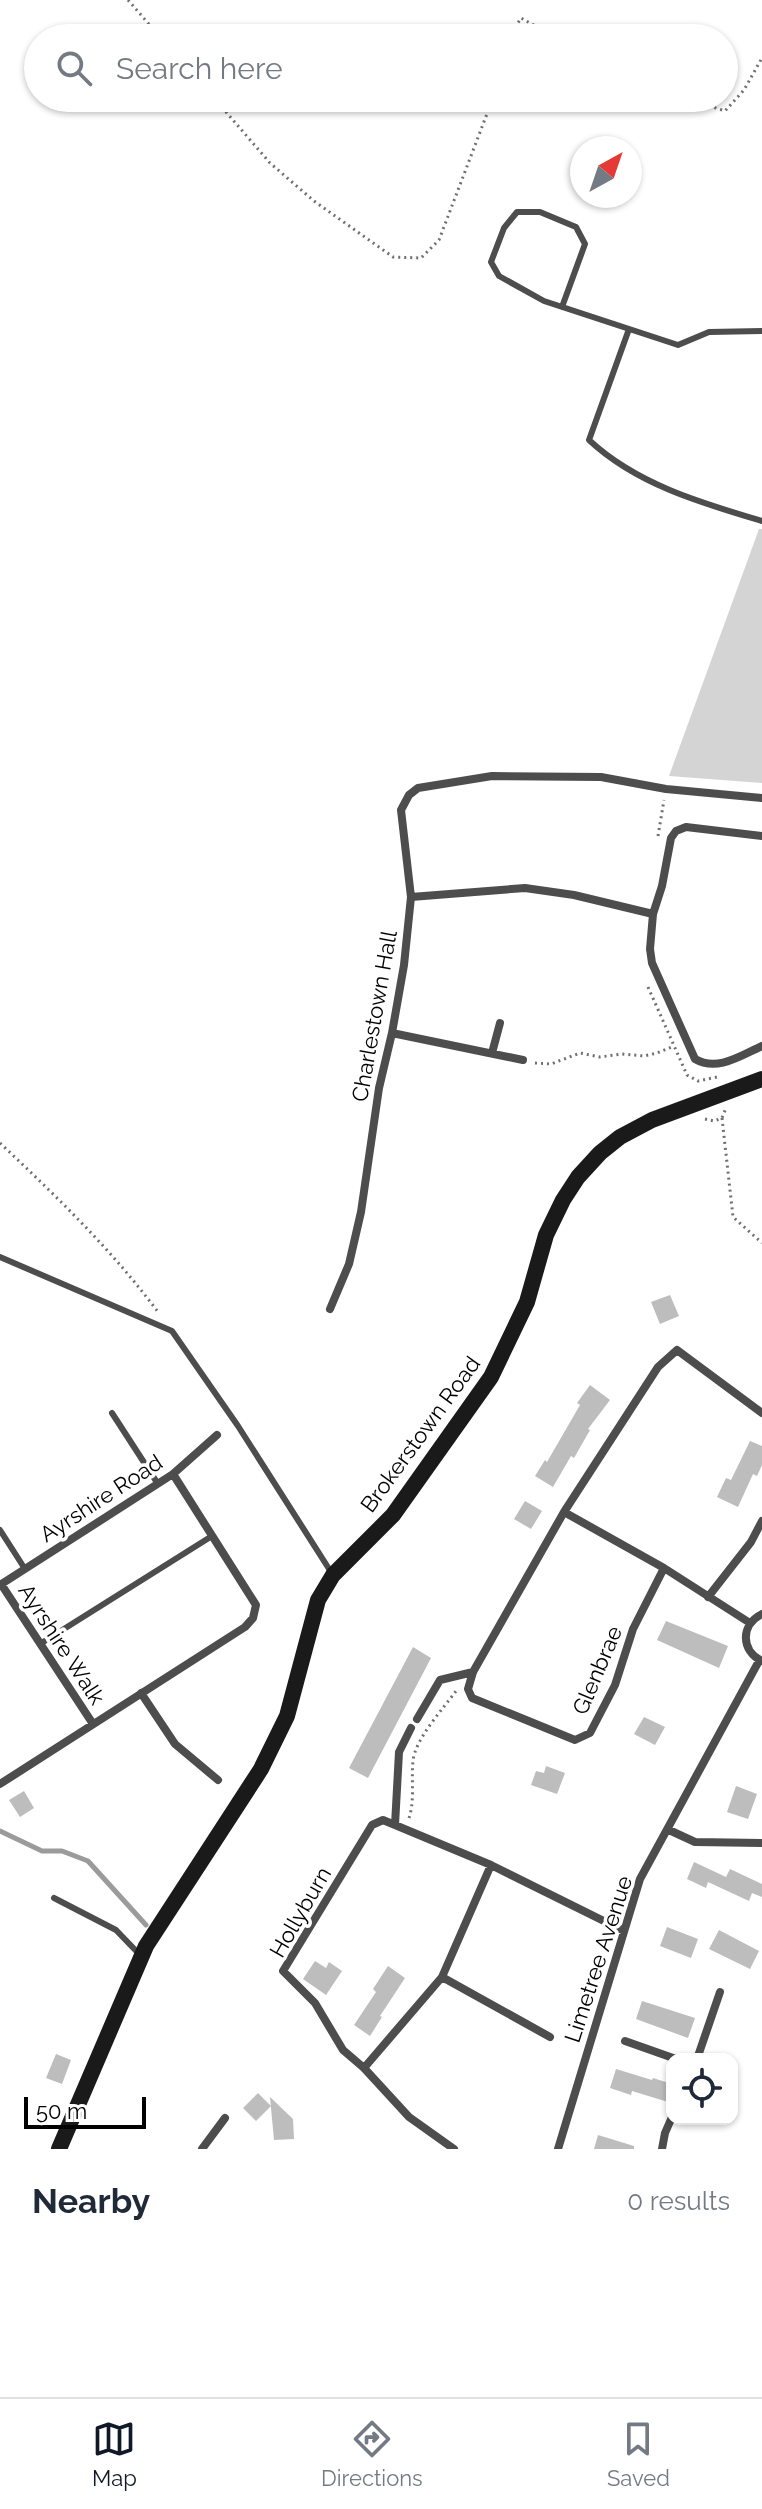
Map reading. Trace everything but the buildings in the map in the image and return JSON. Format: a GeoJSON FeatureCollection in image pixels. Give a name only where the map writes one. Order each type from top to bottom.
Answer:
{"type":"FeatureCollection","features":[{"type":"Feature","properties":{"kind":"street","name":"Charlestown Hall"},"geometry":{"type":"LineString","coordinates":[[330,1309],[349,1264],[361,1212],[379,1088],[404,965],[411,897],[401,810],[409,795],[418,788],[492,776],[601,777],[666,789],[762,798]]}},
{"type":"Feature","properties":{"kind":"street"},"geometry":{"type":"LineString","coordinates":[[762,836],[686,827],[676,831],[671,838],[653,914],[650,949],[652,963],[695,1059],[705,1065],[717,1065],[762,1046]]}},
{"type":"Feature","properties":{"kind":"street"},"geometry":{"type":"LineString","coordinates":[[411,897],[525,888],[574,895],[653,914]]}},
{"type":"Feature","properties":{"kind":"street"},"geometry":{"type":"LineString","coordinates":[[492,1053],[500,1023]]}},
{"type":"Feature","properties":{"kind":"street"},"geometry":{"type":"LineString","coordinates":[[392,1033],[523,1060]]}},
{"type":"Feature","properties":{"kind":"street","name":"Brokerstown Road"},"geometry":{"type":"LineString","coordinates":[[59,2149],[142,1956],[261,1769],[287,1716],[318,1600],[333,1575],[393,1515],[491,1377],[527,1302],[546,1235],[578,1177],[620,1137],[652,1120],[762,1079]]}},
{"type":"Feature","properties":{"kind":"street"},"geometry":{"type":"LineString","coordinates":[[468,1689],[473,1672],[564,1512],[658,1367],[677,1350],[762,1413]]}},
{"type":"Feature","properties":{"kind":"street","name":"Ayrshire Road"},"geometry":{"type":"LineString","coordinates":[[0,1585],[173,1474],[217,1435]]}},
{"type":"Feature","properties":{"kind":"street"},"geometry":{"type":"LineString","coordinates":[[0,1784],[245,1627],[253,1618],[256,1605],[173,1474]]}},
{"type":"Feature","properties":{"kind":"street"},"geometry":{"type":"LineString","coordinates":[[564,1512],[664,1568],[750,1623]]}},
{"type":"Feature","properties":{"kind":"street"},"geometry":{"type":"LineString","coordinates":[[708,1597],[759,1534],[762,1521]]}},
{"type":"Feature","properties":{"kind":"street","name":"Glenbrae"},"geometry":{"type":"LineString","coordinates":[[468,1689],[472,1698],[575,1740],[590,1733],[615,1685],[633,1629],[664,1568]]}},
{"type":"Feature","properties":{"kind":"street","name":"Ayrshire Walk"},"geometry":{"type":"LineString","coordinates":[[0,1585],[93,1724]]}},
{"type":"Feature","properties":{"kind":"street"},"geometry":{"type":"LineString","coordinates":[[761,1661],[753,1656],[745,1636],[750,1623],[762,1614]]}},
{"type":"Feature","properties":{"kind":"street","name":"Limetree Avenue"},"geometry":{"type":"LineString","coordinates":[[558,2149],[640,1879],[761,1661]]}},
{"type":"Feature","properties":{"kind":"street"},"geometry":{"type":"LineString","coordinates":[[417,1719],[440,1680],[473,1672]]}},
{"type":"Feature","properties":{"kind":"street"},"geometry":{"type":"LineString","coordinates":[[141,1693],[175,1744],[218,1780]]}},
{"type":"Feature","properties":{"kind":"street"},"geometry":{"type":"LineString","coordinates":[[411,1728],[399,1752],[395,1825],[491,1865],[624,1931]]}},
{"type":"Feature","properties":{"kind":"street","name":"Hollyburn"},"geometry":{"type":"LineString","coordinates":[[395,1825],[383,1820],[372,1825],[283,1971],[315,2003],[343,2050],[409,2117],[454,2149]]}},
{"type":"Feature","properties":{"kind":"street"},"geometry":{"type":"LineString","coordinates":[[669,1830],[695,1842],[762,1843]]}},
{"type":"Feature","properties":{"kind":"street"},"geometry":{"type":"LineString","coordinates":[[364,2068],[442,1977],[491,1865]]}},
{"type":"Feature","properties":{"kind":"street"},"geometry":{"type":"LineString","coordinates":[[442,1977],[550,2037]]}},
{"type":"Feature","properties":{"kind":"street"},"geometry":{"type":"LineString","coordinates":[[699,2053],[720,1992]]}},
{"type":"Feature","properties":{"kind":"street"},"geometry":{"type":"LineString","coordinates":[[625,2041],[666,2055]]}},
{"type":"Feature","properties":{"kind":"street"},"geometry":{"type":"LineString","coordinates":[[202,2149],[225,2118]]}},
{"type":"Feature","properties":{"kind":"street"},"geometry":{"type":"LineString","coordinates":[[662,2149],[668,2125]]}},
{"type":"Feature","properties":{"kind":"lane"},"geometry":{"type":"LineString","coordinates":[[562,307],[585,244],[576,227],[540,212],[517,212],[504,228],[491,262],[499,276],[544,301],[562,307],[678,345],[709,332],[762,331]]}},
{"type":"Feature","properties":{"kind":"lane"},"geometry":{"type":"LineString","coordinates":[[629,329],[589,440],[642,476],[698,502],[762,521]]}},
{"type":"Feature","properties":{"kind":"lane"},"geometry":{"type":"LineString","coordinates":[[0,1257],[172,1331],[238,1426],[333,1575]]}},
{"type":"Feature","properties":{"kind":"lane"},"geometry":{"type":"LineString","coordinates":[[112,1413],[158,1484]]}},
{"type":"Feature","properties":{"kind":"lane"},"geometry":{"type":"LineString","coordinates":[[0,1530],[25,1569]]}},
{"type":"Feature","properties":{"kind":"lane"},"geometry":{"type":"LineString","coordinates":[[40,1644],[212,1536]]}},
{"type":"Feature","properties":{"kind":"lane"},"geometry":{"type":"LineString","coordinates":[[54,1898],[116,1930],[142,1956]]}},
{"type":"Feature","properties":{"kind":"path"},"geometry":{"type":"LineString","coordinates":[[128,0],[149,24]]}},
{"type":"Feature","properties":{"kind":"path"},"geometry":{"type":"LineString","coordinates":[[738,97],[762,58]]}},
{"type":"Feature","properties":{"kind":"path"},"geometry":{"type":"LineString","coordinates":[[226,112],[270,163],[314,201],[393,257],[421,258],[439,240],[488,112]]}},
{"type":"Feature","properties":{"kind":"path"},"geometry":{"type":"LineString","coordinates":[[656,847],[666,789]]}},
{"type":"Feature","properties":{"kind":"path"},"geometry":{"type":"LineString","coordinates":[[647,985],[687,1075],[698,1081],[726,1073]]}},
{"type":"Feature","properties":{"kind":"path"},"geometry":{"type":"LineString","coordinates":[[523,1060],[551,1064],[580,1053],[600,1057],[622,1054],[644,1056],[674,1046]]}},
{"type":"Feature","properties":{"kind":"path"},"geometry":{"type":"LineString","coordinates":[[722,1118],[733,1217],[762,1243]]}},
{"type":"Feature","properties":{"kind":"path"},"geometry":{"type":"LineString","coordinates":[[0,1143],[78,1217],[126,1270],[172,1331]]}},
{"type":"Feature","properties":{"kind":"path"},"geometry":{"type":"LineString","coordinates":[[405,1829],[412,1809],[413,1758],[418,1744],[457,1689],[468,1689]]}},
{"type":"Feature","properties":{"kind":"shaded area"},"geometry":{"type":"Polygon","coordinates":[[[759,529],[762,529],[762,783],[669,776],[759,529]]]}},
{"type":"Feature","properties":{"kind":"waterway"},"geometry":{"type":"LineString","coordinates":[[0,1831],[42,1851],[62,1851],[88,1861],[146,1925]]}}]}
